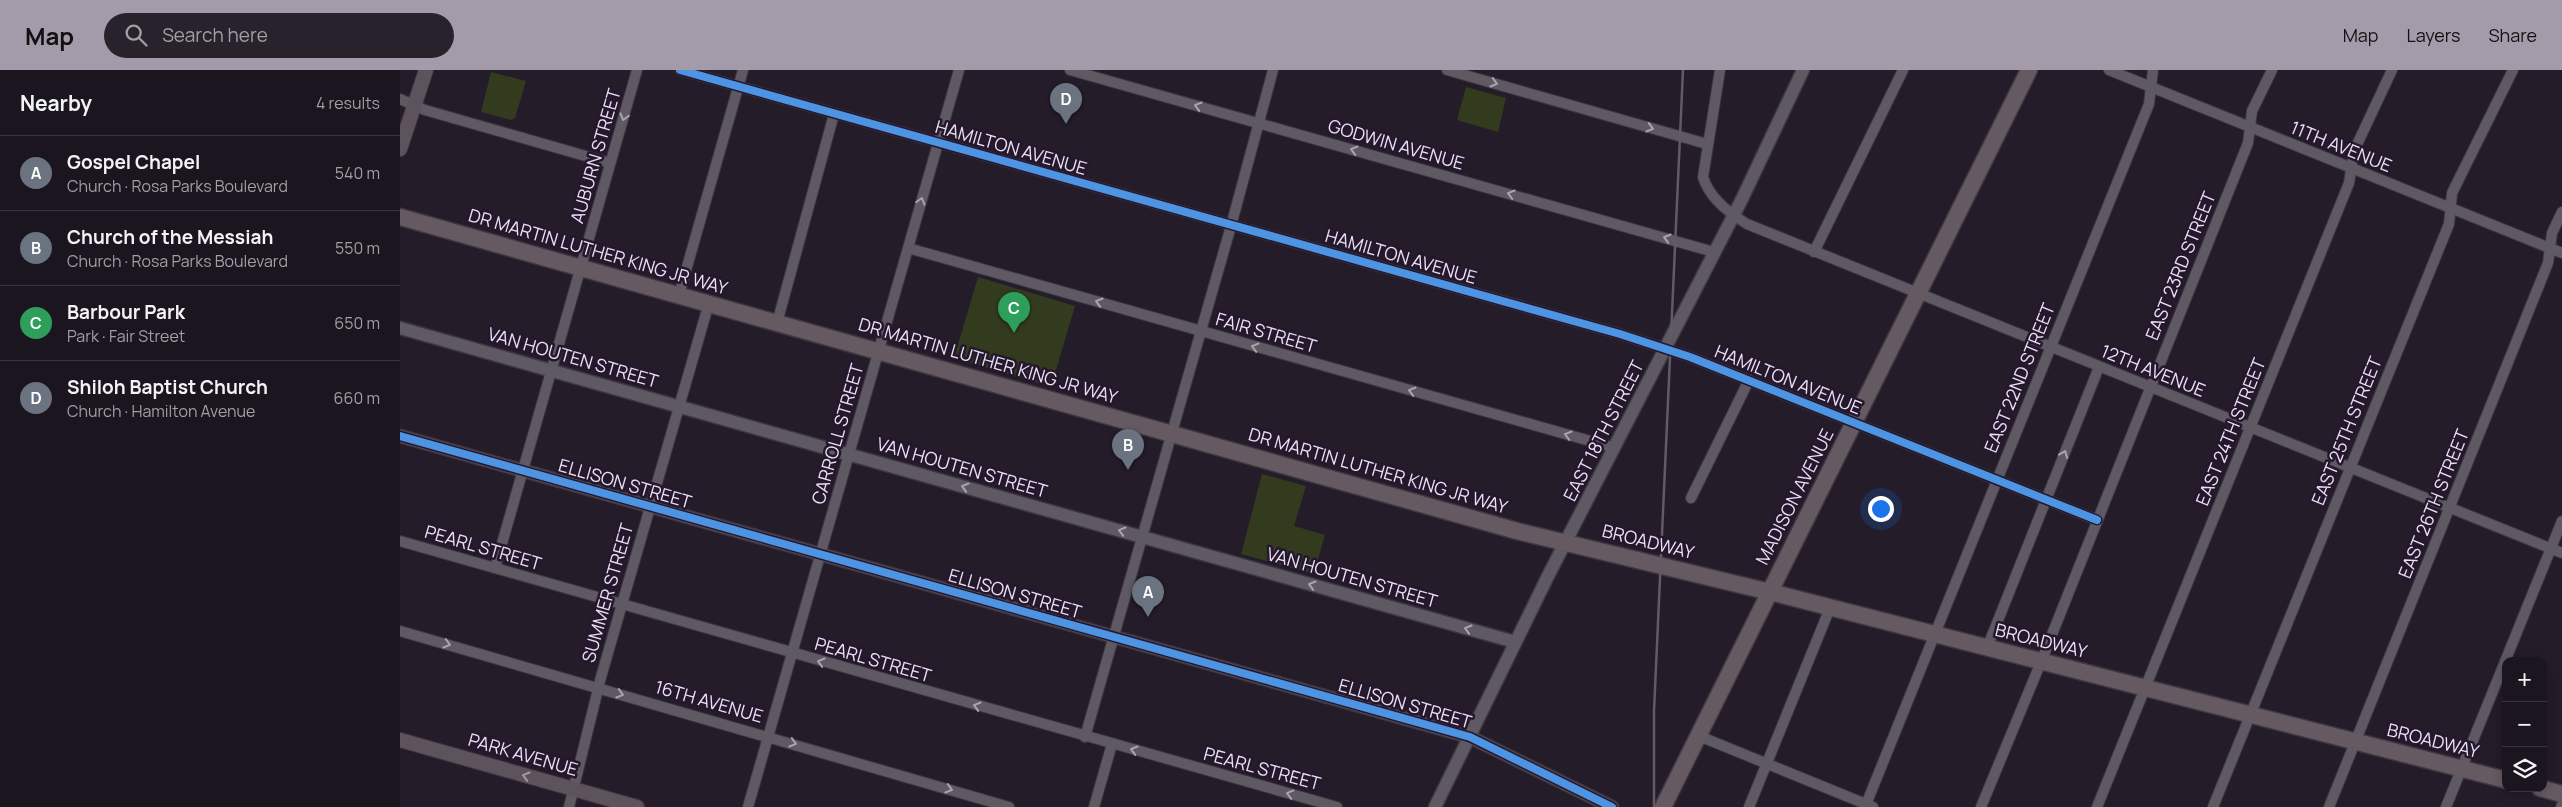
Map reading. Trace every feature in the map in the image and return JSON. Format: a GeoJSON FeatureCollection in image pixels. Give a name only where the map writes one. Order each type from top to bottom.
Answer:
{"type":"FeatureCollection","features":[{"type":"Feature","properties":{"kind":"main road"},"geometry":{"type":"LineString","coordinates":[[400,149],[426,70]]}},
{"type":"Feature","properties":{"kind":"main road","name":"MADISON AVENUE"},"geometry":{"type":"LineString","coordinates":[[1663,807],[2029,70]]}},
{"type":"Feature","properties":{"kind":"main road","name":"DR MARTIN LUTHER KING JR WAY"},"geometry":{"type":"LineString","coordinates":[[400,217],[1517,531],[1566,542]]}},
{"type":"Feature","properties":{"kind":"main road","name":"BROADWAY"},"geometry":{"type":"LineString","coordinates":[[1566,542],[1770,592],[2502,779]]}},
{"type":"Feature","properties":{"kind":"main road","name":"PARK AVENUE"},"geometry":{"type":"LineString","coordinates":[[400,740],[637,807]]}},
{"type":"Feature","properties":{"kind":"main road"},"geometry":{"type":"LineString","coordinates":[[2547,790],[2562,794]]}},
{"type":"Feature","properties":{"kind":"street","name":"AUBURN STREET"},"geometry":{"type":"LineString","coordinates":[[495,568],[553,371],[637,70]]}},
{"type":"Feature","properties":{"kind":"street","name":"HAMILTON AVENUE"},"geometry":{"type":"LineString","coordinates":[[680,70],[1620,334],[1749,380],[2097,520]]}},
{"type":"Feature","properties":{"kind":"street"},"geometry":{"type":"LineString","coordinates":[[679,295],[743,70]]}},
{"type":"Feature","properties":{"kind":"street","name":"CARROLL STREET"},"geometry":{"type":"LineString","coordinates":[[748,807],[959,70]]}},
{"type":"Feature","properties":{"kind":"street","name":"GODWIN AVENUE"},"geometry":{"type":"LineString","coordinates":[[1070,70],[1714,252]]}},
{"type":"Feature","properties":{"kind":"street"},"geometry":{"type":"LineString","coordinates":[[1085,737],[1202,332],[1273,70]]}},
{"type":"Feature","properties":{"kind":"street"},"geometry":{"type":"LineString","coordinates":[[1447,70],[1707,144]]}},
{"type":"Feature","properties":{"kind":"street","name":"12TH AVENUE"},"geometry":{"type":"LineString","coordinates":[[1720,70],[1704,168],[1706,186],[1734,216],[1747,224],[2562,552]]}},
{"type":"Feature","properties":{"kind":"street","name":"EAST 18TH STREET"},"geometry":{"type":"LineString","coordinates":[[1436,807],[1515,642],[1734,216],[1803,70]]}},
{"type":"Feature","properties":{"kind":"street"},"geometry":{"type":"LineString","coordinates":[[1814,252],[1903,70]]}},
{"type":"Feature","properties":{"kind":"street","name":"11TH AVENUE"},"geometry":{"type":"LineString","coordinates":[[2108,70],[2562,254]]}},
{"type":"Feature","properties":{"kind":"street","name":"EAST 22ND STREET"},"geometry":{"type":"LineString","coordinates":[[1868,806],[1934,634],[2149,104],[2153,70]]}},
{"type":"Feature","properties":{"kind":"street","name":"EAST 23RD STREET"},"geometry":{"type":"LineString","coordinates":[[1981,807],[2041,662],[2149,387],[2248,143],[2252,111],[2272,70]]}},
{"type":"Feature","properties":{"kind":"street","name":"EAST 24TH STREET"},"geometry":{"type":"LineString","coordinates":[[2097,807],[2349,184],[2354,151],[2392,70]]}},
{"type":"Feature","properties":{"kind":"street","name":"EAST 25TH STREET"},"geometry":{"type":"LineString","coordinates":[[2214,807],[2449,224],[2452,193],[2513,70]]}},
{"type":"Feature","properties":{"kind":"street"},"geometry":{"type":"LineString","coordinates":[[400,99],[425,110],[610,163]]}},
{"type":"Feature","properties":{"kind":"street"},"geometry":{"type":"LineString","coordinates":[[777,323],[834,114]]}},
{"type":"Feature","properties":{"kind":"street","name":"EAST 26TH STREET"},"geometry":{"type":"LineString","coordinates":[[2329,807],[2548,264],[2552,233],[2562,212]]}},
{"type":"Feature","properties":{"kind":"street","name":"FAIR STREET"},"geometry":{"type":"LineString","coordinates":[[908,248],[1615,448]]}},
{"type":"Feature","properties":{"kind":"street","name":"SUMMER STREET"},"geometry":{"type":"LineString","coordinates":[[569,807],[598,688],[709,304]]}},
{"type":"Feature","properties":{"kind":"street","name":"VAN HOUTEN STREET"},"geometry":{"type":"LineString","coordinates":[[400,328],[1515,642]]}},
{"type":"Feature","properties":{"kind":"street"},"geometry":{"type":"LineString","coordinates":[[1987,648],[2099,367]]}},
{"type":"Feature","properties":{"kind":"street"},"geometry":{"type":"LineString","coordinates":[[1691,498],[1749,380]]}},
{"type":"Feature","properties":{"kind":"street","name":"ELLISON STREET"},"geometry":{"type":"LineString","coordinates":[[400,436],[1470,737],[1612,807]]}},
{"type":"Feature","properties":{"kind":"street"},"geometry":{"type":"LineString","coordinates":[[2446,807],[2562,521]]}},
{"type":"Feature","properties":{"kind":"street","name":"PEARL STREET"},"geometry":{"type":"LineString","coordinates":[[400,541],[792,654],[1337,807]]}},
{"type":"Feature","properties":{"kind":"street"},"geometry":{"type":"LineString","coordinates":[[1748,807],[1830,608]]}},
{"type":"Feature","properties":{"kind":"street","name":"16TH AVENUE"},"geometry":{"type":"LineString","coordinates":[[400,631],[1009,807]]}},
{"type":"Feature","properties":{"kind":"street"},"geometry":{"type":"LineString","coordinates":[[1699,736],[1868,806]]}},
{"type":"Feature","properties":{"kind":"street"},"geometry":{"type":"LineString","coordinates":[[1094,807],[1112,744]]}},
{"type":"Feature","properties":{"kind":"green space"},"geometry":{"type":"Polygon","coordinates":[[[491,72],[526,81],[515,118],[511,120],[481,112],[491,72]]]}},
{"type":"Feature","properties":{"kind":"green space"},"geometry":{"type":"Polygon","coordinates":[[[1466,87],[1506,98],[1498,132],[1457,120],[1466,87]]]}},
{"type":"Feature","properties":{"kind":"green space"},"geometry":{"type":"Polygon","coordinates":[[[978,277],[1075,306],[1051,387],[954,358],[978,277]]]}},
{"type":"Feature","properties":{"kind":"green space"},"geometry":{"type":"Polygon","coordinates":[[[1262,474],[1306,486],[1294,526],[1325,535],[1314,574],[1241,554],[1262,474]]]}},
{"type":"Feature","properties":{"kind":"railway"},"geometry":{"type":"LineString","coordinates":[[1654,807],[1654,711],[1683,70]]}},
{"type":"Feature","properties":{"kind":"cycle path"},"geometry":{"type":"LineString","coordinates":[[680,70],[1620,334],[1690,357],[2097,520]]}},
{"type":"Feature","properties":{"kind":"cycle path"},"geometry":{"type":"LineString","coordinates":[[400,436],[1470,737],[1612,807]]}},
{"type":"Feature","properties":{"kind":"place","name":"Shiloh Baptist Church"},"geometry":{"type":"Point","coordinates":[1066,124]}},
{"type":"Feature","properties":{"kind":"place","name":"Barbour Park"},"geometry":{"type":"Point","coordinates":[1014,333]}},
{"type":"Feature","properties":{"kind":"place","name":"Church of the Messiah"},"geometry":{"type":"Point","coordinates":[1128,470]}},
{"type":"Feature","properties":{"kind":"place","name":"Gospel Chapel"},"geometry":{"type":"Point","coordinates":[1148,617]}}]}
